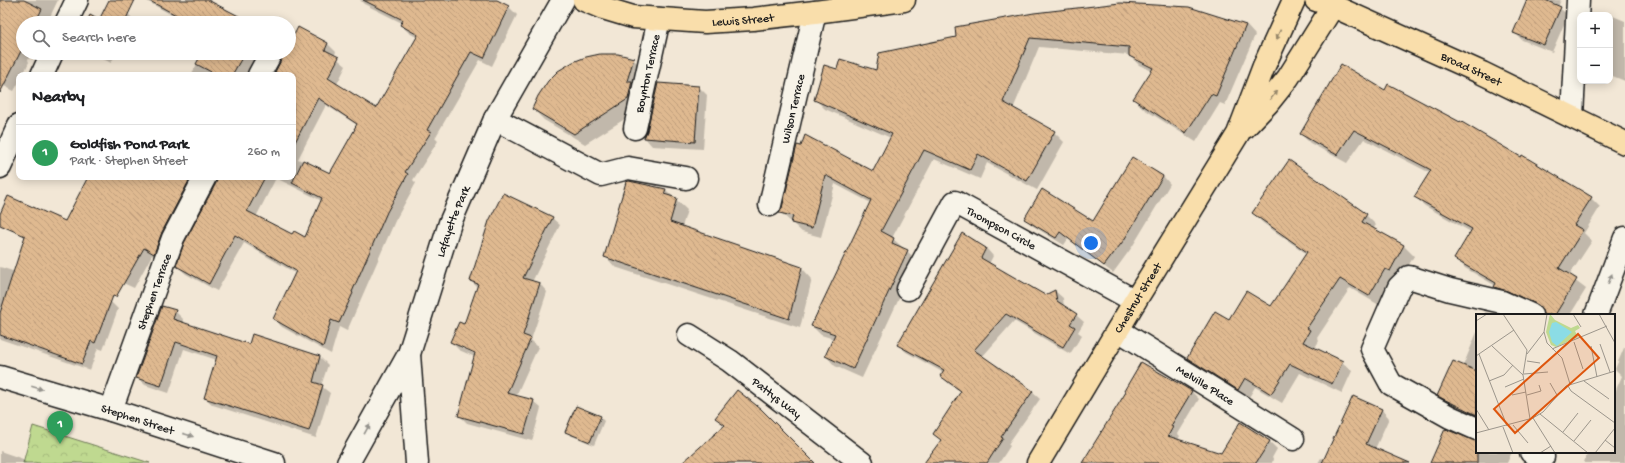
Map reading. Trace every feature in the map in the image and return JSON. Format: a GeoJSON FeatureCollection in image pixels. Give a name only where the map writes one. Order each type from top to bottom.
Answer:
{"type":"FeatureCollection","features":[{"type":"Feature","properties":{"kind":"main road","name":"Lewis Street"},"geometry":{"type":"LineString","coordinates":[[584,0],[605,4],[633,17],[705,22],[753,19],[904,0]]}},
{"type":"Feature","properties":{"kind":"main road","name":"Chestnut Street"},"geometry":{"type":"LineString","coordinates":[[1038,463],[1135,301],[1238,134],[1264,66],[1294,0]]}},
{"type":"Feature","properties":{"kind":"main road","name":"Chestnut Street"},"geometry":{"type":"LineString","coordinates":[[1238,134],[1268,103],[1288,78],[1325,3]]}},
{"type":"Feature","properties":{"kind":"main road","name":"Broad Street"},"geometry":{"type":"LineString","coordinates":[[1325,3],[1482,73],[1625,143]]}},
{"type":"Feature","properties":{"kind":"street"},"geometry":{"type":"LineString","coordinates":[[69,16],[77,0]]}},
{"type":"Feature","properties":{"kind":"street","name":"Lafayette Park"},"geometry":{"type":"LineString","coordinates":[[417,463],[409,354],[450,223],[495,119],[563,0]]}},
{"type":"Feature","properties":{"kind":"street"},"geometry":{"type":"LineString","coordinates":[[1572,116],[1578,0]]}},
{"type":"Feature","properties":{"kind":"street","name":"Wilson Terrace"},"geometry":{"type":"LineString","coordinates":[[770,204],[815,12]]}},
{"type":"Feature","properties":{"kind":"street","name":"Boynton Terrace"},"geometry":{"type":"LineString","coordinates":[[635,128],[659,19]]}},
{"type":"Feature","properties":{"kind":"street"},"geometry":{"type":"LineString","coordinates":[[43,72],[49,60]]}},
{"type":"Feature","properties":{"kind":"street"},"geometry":{"type":"LineString","coordinates":[[261,72],[267,60]]}},
{"type":"Feature","properties":{"kind":"street"},"geometry":{"type":"LineString","coordinates":[[495,119],[601,175],[628,168],[686,178]]}},
{"type":"Feature","properties":{"kind":"street"},"geometry":{"type":"LineString","coordinates":[[0,166],[16,131]]}},
{"type":"Feature","properties":{"kind":"street","name":"Stephen Terrace"},"geometry":{"type":"LineString","coordinates":[[111,410],[173,238],[203,180]]}},
{"type":"Feature","properties":{"kind":"street","name":"Thompson Circle"},"geometry":{"type":"LineString","coordinates":[[908,289],[955,202],[1135,301]]}},
{"type":"Feature","properties":{"kind":"street"},"geometry":{"type":"LineString","coordinates":[[1596,314],[1625,238]]}},
{"type":"Feature","properties":{"kind":"street"},"geometry":{"type":"LineString","coordinates":[[1476,429],[1450,417],[1391,384],[1372,349],[1399,286],[1409,277],[1450,290],[1502,302],[1529,314]]}},
{"type":"Feature","properties":{"kind":"street","name":"Melville Place"},"geometry":{"type":"LineString","coordinates":[[1118,330],[1293,439]]}},
{"type":"Feature","properties":{"kind":"street","name":"Pattys Way"},"geometry":{"type":"LineString","coordinates":[[689,335],[730,361],[862,463]]}},
{"type":"Feature","properties":{"kind":"street"},"geometry":{"type":"LineString","coordinates":[[348,463],[409,354]]}},
{"type":"Feature","properties":{"kind":"street","name":"Stephen Street"},"geometry":{"type":"LineString","coordinates":[[0,377],[111,410],[274,463]]}},
{"type":"Feature","properties":{"kind":"green space"},"geometry":{"type":"Polygon","coordinates":[[[33,426],[150,463],[23,463],[33,426]]]}},
{"type":"Feature","properties":{"kind":"building"},"geometry":{"type":"Polygon","coordinates":[[[0,0],[24,0],[42,9],[38,16],[16,16],[16,60],[0,93],[0,0]]]}},
{"type":"Feature","properties":{"kind":"building"},"geometry":{"type":"Polygon","coordinates":[[[109,0],[135,0],[127,16],[101,16],[109,0]]]}},
{"type":"Feature","properties":{"kind":"building"},"geometry":{"type":"Polygon","coordinates":[[[148,0],[208,0],[239,16],[178,16],[148,0]]]}},
{"type":"Feature","properties":{"kind":"building"},"geometry":{"type":"Polygon","coordinates":[[[363,0],[497,0],[509,6],[484,58],[471,52],[427,130],[431,132],[405,172],[408,174],[387,212],[339,323],[331,320],[323,347],[273,319],[296,271],[235,235],[209,284],[176,266],[184,243],[216,180],[263,180],[247,211],[292,234],[294,231],[305,237],[322,198],[292,183],[293,180],[296,180],[296,175],[303,160],[330,173],[357,124],[318,98],[296,140],[296,72],[275,72],[281,60],[296,60],[296,31],[298,27],[328,43],[325,50],[339,57],[328,78],[376,108],[418,35],[400,25],[403,20],[363,0]]]}},
{"type":"Feature","properties":{"kind":"building"},"geometry":{"type":"Polygon","coordinates":[[[1527,0],[1545,0],[1561,7],[1544,45],[1513,33],[1527,0]]]}},
{"type":"Feature","properties":{"kind":"building"},"geometry":{"type":"Polygon","coordinates":[[[1120,3],[1189,7],[1246,25],[1216,96],[1211,94],[1186,133],[1133,99],[1153,68],[1129,56],[1129,47],[1030,38],[1003,102],[1055,131],[1027,181],[978,154],[970,170],[924,150],[881,231],[894,238],[892,243],[908,250],[853,369],[825,356],[835,334],[811,326],[871,200],[825,175],[812,228],[791,223],[793,216],[779,213],[782,208],[797,145],[801,146],[805,135],[873,171],[892,134],[814,100],[824,65],[837,69],[840,59],[876,70],[879,53],[956,37],[955,27],[1034,13],[1120,3]]]}},
{"type":"Feature","properties":{"kind":"building"},"geometry":{"type":"Polygon","coordinates":[[[600,54],[618,54],[634,58],[627,81],[632,81],[628,99],[574,134],[532,109],[538,96],[548,81],[558,71],[573,62],[600,54]]]}},
{"type":"Feature","properties":{"kind":"building"},"geometry":{"type":"Polygon","coordinates":[[[198,60],[241,60],[234,72],[211,72],[196,64],[198,60]]]}},
{"type":"Feature","properties":{"kind":"building"},"geometry":{"type":"Polygon","coordinates":[[[1341,64],[1385,90],[1388,84],[1460,121],[1521,157],[1522,155],[1592,197],[1574,225],[1583,230],[1559,268],[1577,279],[1556,314],[1543,314],[1541,308],[1536,304],[1494,287],[1496,283],[1454,259],[1472,229],[1414,197],[1431,170],[1354,130],[1337,155],[1300,134],[1341,64]]]}},
{"type":"Feature","properties":{"kind":"building"},"geometry":{"type":"Polygon","coordinates":[[[658,83],[699,86],[695,142],[644,138],[658,83]]]}},
{"type":"Feature","properties":{"kind":"building"},"geometry":{"type":"Polygon","coordinates":[[[1132,157],[1163,176],[1124,240],[1104,266],[1060,232],[1056,238],[1024,219],[1042,189],[1093,221],[1132,157]]]}},
{"type":"Feature","properties":{"kind":"building"},"geometry":{"type":"Polygon","coordinates":[[[1289,160],[1367,214],[1362,222],[1404,245],[1390,271],[1385,269],[1369,296],[1340,279],[1307,328],[1310,330],[1303,342],[1343,361],[1332,384],[1290,364],[1271,394],[1245,378],[1238,390],[1187,358],[1215,311],[1229,319],[1246,291],[1271,306],[1307,252],[1252,213],[1289,160]]]}},
{"type":"Feature","properties":{"kind":"building"},"geometry":{"type":"Polygon","coordinates":[[[86,180],[189,180],[162,232],[154,254],[144,248],[116,297],[113,296],[95,343],[91,341],[82,364],[0,335],[0,313],[25,236],[0,225],[0,214],[8,196],[65,221],[86,180]]]}},
{"type":"Feature","properties":{"kind":"building"},"geometry":{"type":"Polygon","coordinates":[[[629,181],[666,189],[664,194],[677,198],[670,222],[802,267],[789,319],[604,257],[626,182],[629,181]]]}},
{"type":"Feature","properties":{"kind":"building"},"geometry":{"type":"Polygon","coordinates":[[[503,193],[553,217],[523,278],[540,283],[523,335],[531,338],[507,393],[534,400],[524,434],[458,416],[475,353],[450,342],[459,322],[464,324],[478,284],[470,281],[489,221],[503,193]]]}},
{"type":"Feature","properties":{"kind":"building"},"geometry":{"type":"Polygon","coordinates":[[[962,233],[986,248],[981,258],[1045,295],[1055,290],[1057,301],[1077,314],[1070,324],[1075,327],[1063,347],[1006,314],[974,350],[1033,391],[1001,437],[1003,438],[987,463],[924,463],[941,440],[933,434],[961,391],[940,376],[944,370],[897,345],[962,233]]]}},
{"type":"Feature","properties":{"kind":"building"},"geometry":{"type":"Polygon","coordinates":[[[162,306],[176,310],[173,319],[249,344],[252,334],[320,356],[313,382],[323,385],[309,431],[204,398],[217,356],[176,342],[161,386],[136,378],[162,306]]]}},
{"type":"Feature","properties":{"kind":"building"},"geometry":{"type":"Polygon","coordinates":[[[1453,361],[1476,371],[1476,415],[1437,396],[1453,361]]]}},
{"type":"Feature","properties":{"kind":"building"},"geometry":{"type":"Polygon","coordinates":[[[1141,362],[1192,391],[1171,426],[1173,427],[1168,436],[1221,453],[1240,422],[1270,441],[1256,463],[1082,463],[1126,392],[1124,391],[1141,362]]]}},
{"type":"Feature","properties":{"kind":"building"},"geometry":{"type":"Polygon","coordinates":[[[737,390],[761,409],[815,463],[682,463],[725,425],[715,418],[737,390]]]}},
{"type":"Feature","properties":{"kind":"building"},"geometry":{"type":"Polygon","coordinates":[[[1353,396],[1382,409],[1366,444],[1410,463],[1322,463],[1353,396]]]}},
{"type":"Feature","properties":{"kind":"building"},"geometry":{"type":"Polygon","coordinates":[[[576,406],[601,416],[590,442],[565,432],[576,406]]]}},
{"type":"Feature","properties":{"kind":"building"},"geometry":{"type":"Polygon","coordinates":[[[1445,429],[1476,441],[1477,463],[1430,463],[1445,429]]]}},
{"type":"Feature","properties":{"kind":"place","name":"Goldfish Pond Park"},"geometry":{"type":"Point","coordinates":[60,444]}}]}
